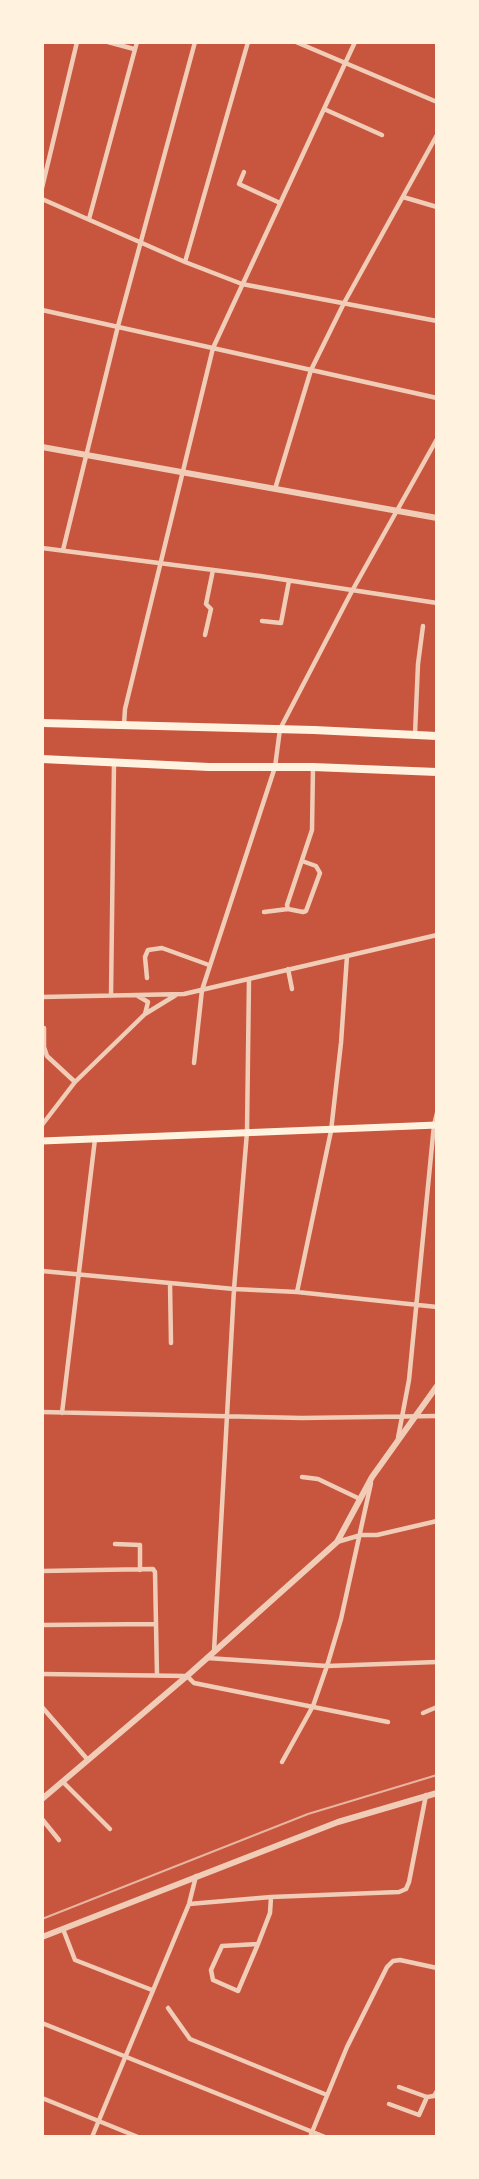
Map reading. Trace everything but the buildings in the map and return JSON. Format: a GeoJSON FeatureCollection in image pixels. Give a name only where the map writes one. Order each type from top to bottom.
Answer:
{"type":"FeatureCollection","features":[{"type":"Feature","properties":{"kind":"main road"},"geometry":{"type":"LineString","coordinates":[[42,723],[280,729],[437,736]]}},
{"type":"Feature","properties":{"kind":"main road"},"geometry":{"type":"LineString","coordinates":[[42,759],[313,770],[437,772]]}},
{"type":"Feature","properties":{"kind":"main road"},"geometry":{"type":"LineString","coordinates":[[42,1141],[436,1125]]}},
{"type":"Feature","properties":{"kind":"street"},"geometry":{"type":"LineString","coordinates":[[42,188],[77,42]]}},
{"type":"Feature","properties":{"kind":"street"},"geometry":{"type":"LineString","coordinates":[[108,42],[134,50]]}},
{"type":"Feature","properties":{"kind":"street"},"geometry":{"type":"LineString","coordinates":[[89,219],[137,42]]}},
{"type":"Feature","properties":{"kind":"street"},"geometry":{"type":"LineString","coordinates":[[63,550],[118,326],[195,42]]}},
{"type":"Feature","properties":{"kind":"street"},"geometry":{"type":"LineString","coordinates":[[185,262],[248,42]]}},
{"type":"Feature","properties":{"kind":"street"},"geometry":{"type":"LineString","coordinates":[[296,42],[437,102]]}},
{"type":"Feature","properties":{"kind":"street"},"geometry":{"type":"LineString","coordinates":[[124,725],[125,709],[213,348],[355,42]]}},
{"type":"Feature","properties":{"kind":"street"},"geometry":{"type":"LineString","coordinates":[[324,109],[382,135]]}},
{"type":"Feature","properties":{"kind":"street"},"geometry":{"type":"LineString","coordinates":[[275,489],[311,370],[344,303],[437,135]]}},
{"type":"Feature","properties":{"kind":"street"},"geometry":{"type":"LineString","coordinates":[[244,172],[239,184],[280,202]]}},
{"type":"Feature","properties":{"kind":"street"},"geometry":{"type":"LineString","coordinates":[[403,197],[437,207]]}},
{"type":"Feature","properties":{"kind":"street"},"geometry":{"type":"LineString","coordinates":[[42,200],[242,284],[437,321]]}},
{"type":"Feature","properties":{"kind":"street"},"geometry":{"type":"LineString","coordinates":[[42,310],[437,398]]}},
{"type":"Feature","properties":{"kind":"street"},"geometry":{"type":"LineString","coordinates":[[194,1063],[202,990],[274,767],[280,729],[352,591],[437,439]]}},
{"type":"Feature","properties":{"kind":"street"},"geometry":{"type":"LineString","coordinates":[[42,447],[437,518]]}},
{"type":"Feature","properties":{"kind":"street"},"geometry":{"type":"LineString","coordinates":[[42,548],[437,603]]}},
{"type":"Feature","properties":{"kind":"street"},"geometry":{"type":"LineString","coordinates":[[205,635],[211,609],[206,604],[213,570]]}},
{"type":"Feature","properties":{"kind":"street"},"geometry":{"type":"LineString","coordinates":[[262,621],[281,623],[289,581]]}},
{"type":"Feature","properties":{"kind":"street"},"geometry":{"type":"LineString","coordinates":[[415,734],[418,664],[423,626]]}},
{"type":"Feature","properties":{"kind":"street"},"geometry":{"type":"LineString","coordinates":[[111,996],[114,763]]}},
{"type":"Feature","properties":{"kind":"street"},"geometry":{"type":"LineString","coordinates":[[288,909],[287,905],[312,830],[313,770]]}},
{"type":"Feature","properties":{"kind":"street"},"geometry":{"type":"LineString","coordinates":[[264,912],[288,909],[296,912],[306,911],[320,873],[316,866],[302,861]]}},
{"type":"Feature","properties":{"kind":"street"},"geometry":{"type":"LineString","coordinates":[[42,997],[176,995],[437,935]]}},
{"type":"Feature","properties":{"kind":"street"},"geometry":{"type":"LineString","coordinates":[[147,978],[145,957],[148,950],[162,948],[209,965]]}},
{"type":"Feature","properties":{"kind":"street"},"geometry":{"type":"LineString","coordinates":[[297,1292],[331,1131],[341,1043],[347,956]]}},
{"type":"Feature","properties":{"kind":"street"},"geometry":{"type":"LineString","coordinates":[[288,969],[292,989]]}},
{"type":"Feature","properties":{"kind":"street"},"geometry":{"type":"LineString","coordinates":[[214,1651],[234,1289],[247,1132],[249,980]]}},
{"type":"Feature","properties":{"kind":"street"},"geometry":{"type":"LineString","coordinates":[[135,995],[147,1002],[145,1014]]}},
{"type":"Feature","properties":{"kind":"street"},"geometry":{"type":"LineString","coordinates":[[42,1125],[44,1119],[75,1082],[145,1014],[176,995]]}},
{"type":"Feature","properties":{"kind":"street"},"geometry":{"type":"LineString","coordinates":[[44,1028],[44,1047],[47,1056],[75,1082]]}},
{"type":"Feature","properties":{"kind":"street"},"geometry":{"type":"LineString","coordinates":[[398,1440],[410,1380],[437,1113]]}},
{"type":"Feature","properties":{"kind":"street"},"geometry":{"type":"LineString","coordinates":[[62,1413],[95,1139]]}},
{"type":"Feature","properties":{"kind":"street"},"geometry":{"type":"LineString","coordinates":[[42,1271],[234,1289],[297,1292],[437,1307]]}},
{"type":"Feature","properties":{"kind":"street"},"geometry":{"type":"LineString","coordinates":[[170,1283],[171,1343]]}},
{"type":"Feature","properties":{"kind":"street"},"geometry":{"type":"LineString","coordinates":[[43,1796],[63,1782],[187,1676],[337,1542],[372,1477],[437,1386]]}},
{"type":"Feature","properties":{"kind":"street"},"geometry":{"type":"LineString","coordinates":[[42,1413],[228,1417],[403,1418],[437,1416]]}},
{"type":"Feature","properties":{"kind":"street"},"geometry":{"type":"LineString","coordinates":[[302,1477],[318,1479],[360,1499]]}},
{"type":"Feature","properties":{"kind":"street"},"geometry":{"type":"LineString","coordinates":[[282,1762],[313,1706],[327,1666],[341,1620],[372,1477]]}},
{"type":"Feature","properties":{"kind":"street"},"geometry":{"type":"LineString","coordinates":[[337,1542],[361,1535],[377,1534],[437,1521]]}},
{"type":"Feature","properties":{"kind":"street"},"geometry":{"type":"LineString","coordinates":[[115,1544],[140,1545],[140,1570]]}},
{"type":"Feature","properties":{"kind":"street"},"geometry":{"type":"LineString","coordinates":[[42,1571],[153,1569],[155,1572],[157,1675]]}},
{"type":"Feature","properties":{"kind":"street"},"geometry":{"type":"LineString","coordinates":[[42,1625],[155,1624]]}},
{"type":"Feature","properties":{"kind":"street"},"geometry":{"type":"LineString","coordinates":[[207,1658],[327,1666],[437,1662]]}},
{"type":"Feature","properties":{"kind":"street"},"geometry":{"type":"LineString","coordinates":[[42,1674],[187,1676],[194,1683],[388,1722]]}},
{"type":"Feature","properties":{"kind":"street"},"geometry":{"type":"LineString","coordinates":[[42,1707],[88,1760]]}},
{"type":"Feature","properties":{"kind":"street"},"geometry":{"type":"LineString","coordinates":[[423,1713],[437,1707]]}},
{"type":"Feature","properties":{"kind":"street"},"geometry":{"type":"LineString","coordinates":[[63,1782],[110,1829]]}},
{"type":"Feature","properties":{"kind":"street"},"geometry":{"type":"LineString","coordinates":[[42,1937],[338,1822],[437,1792]]}},
{"type":"Feature","properties":{"kind":"street"},"geometry":{"type":"LineString","coordinates":[[189,1904],[271,1897],[399,1892],[406,1889],[426,1795]]}},
{"type":"Feature","properties":{"kind":"street"},"geometry":{"type":"LineString","coordinates":[[42,1820],[59,1840]]}},
{"type":"Feature","properties":{"kind":"street"},"geometry":{"type":"LineString","coordinates":[[92,2137],[189,1904],[196,1876]]}},
{"type":"Feature","properties":{"kind":"street"},"geometry":{"type":"LineString","coordinates":[[258,1944],[222,1946],[211,1970],[213,1980],[238,1991],[258,1944],[270,1913],[271,1897]]}},
{"type":"Feature","properties":{"kind":"street"},"geometry":{"type":"LineString","coordinates":[[63,1929],[75,1960],[152,1990]]}},
{"type":"Feature","properties":{"kind":"street"},"geometry":{"type":"LineString","coordinates":[[311,2134],[347,2047],[387,1967],[393,1961],[400,1960],[437,1968]]}},
{"type":"Feature","properties":{"kind":"street"},"geometry":{"type":"LineString","coordinates":[[168,2008],[190,2039],[327,2096]]}},
{"type":"Feature","properties":{"kind":"street"},"geometry":{"type":"LineString","coordinates":[[42,2023],[311,2134],[325,2137]]}},
{"type":"Feature","properties":{"kind":"street"},"geometry":{"type":"LineString","coordinates":[[399,2087],[427,2097],[434,2096],[437,2091]]}},
{"type":"Feature","properties":{"kind":"street"},"geometry":{"type":"LineString","coordinates":[[389,2104],[419,2115],[427,2097]]}},
{"type":"Feature","properties":{"kind":"street"},"geometry":{"type":"LineString","coordinates":[[42,2098],[138,2137]]}},
{"type":"Feature","properties":{"kind":"railway"},"geometry":{"type":"LineString","coordinates":[[42,1919],[308,1814],[437,1775]]}}]}
